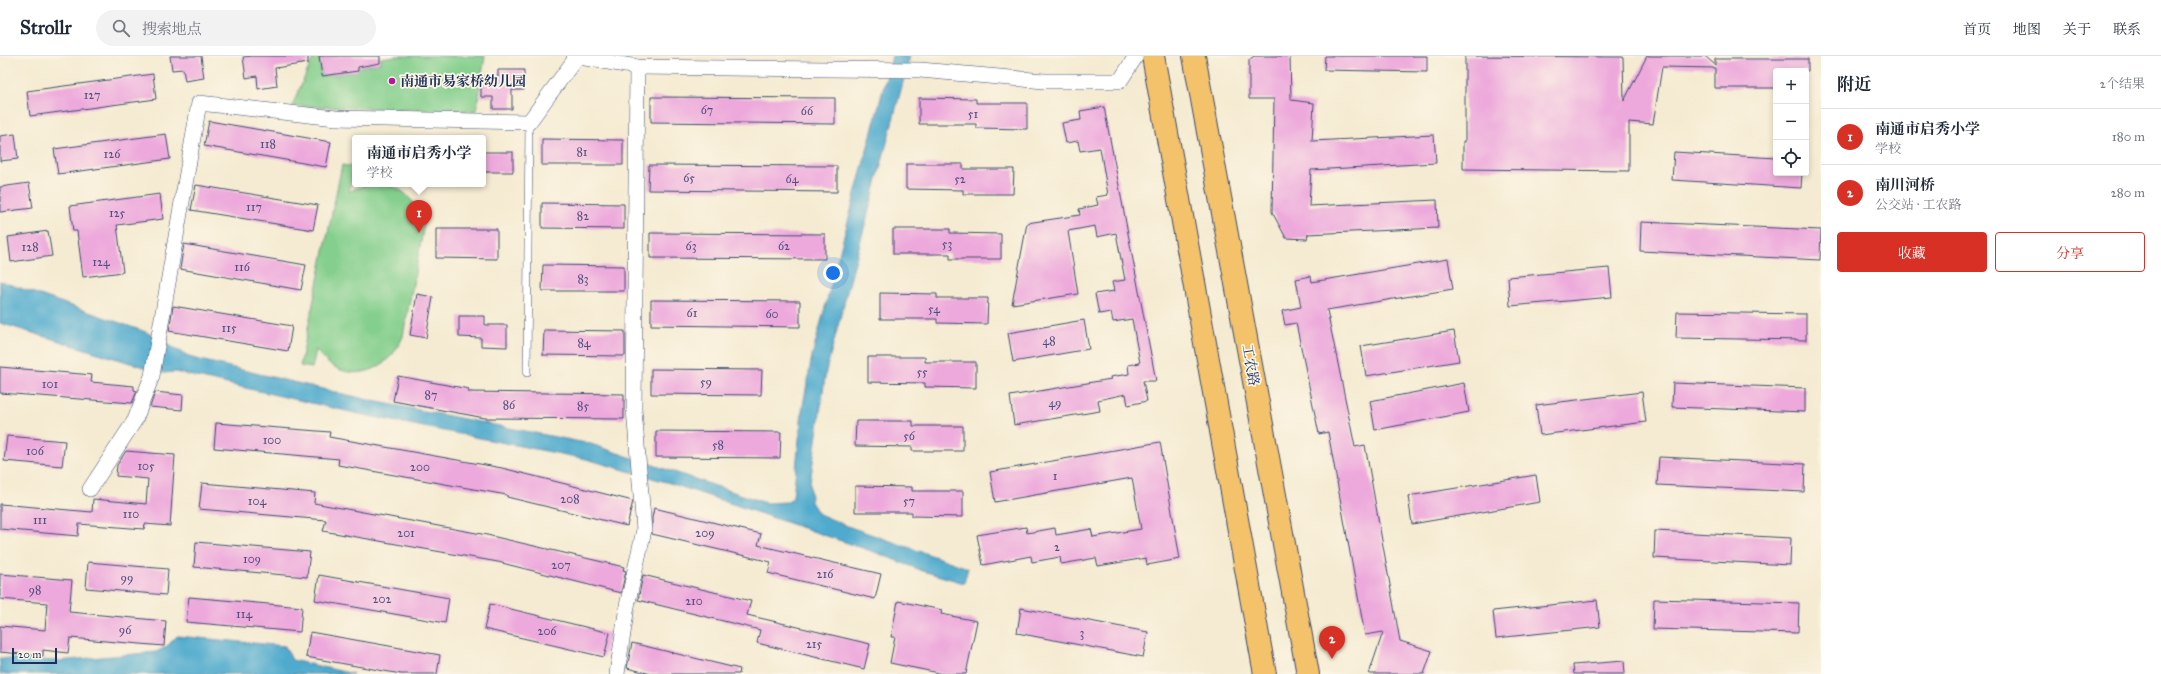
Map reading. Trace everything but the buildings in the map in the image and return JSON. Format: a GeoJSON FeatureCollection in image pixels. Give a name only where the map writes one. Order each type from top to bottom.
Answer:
{"type":"FeatureCollection","features":[{"type":"Feature","properties":{"kind":"main road"},"geometry":{"type":"LineString","coordinates":[[1154,56],[1264,674]]}},
{"type":"Feature","properties":{"kind":"main road","name":"工农路"},"geometry":{"type":"LineString","coordinates":[[1194,56],[1308,674]]}},
{"type":"Feature","properties":{"kind":"street"},"geometry":{"type":"LineString","coordinates":[[90,489],[135,420],[152,376],[199,103],[336,118],[529,122],[575,57],[637,67],[914,70],[1044,81],[1120,81],[1136,56]]}},
{"type":"Feature","properties":{"kind":"street"},"geometry":{"type":"LineString","coordinates":[[617,674],[627,606],[644,530],[639,453],[634,409],[637,67]]}},
{"type":"Feature","properties":{"kind":"lane"},"geometry":{"type":"LineString","coordinates":[[527,373],[529,122]]}},
{"type":"Feature","properties":{"kind":"green space","name":"南通市易家桥幼儿园"},"geometry":{"type":"Polygon","coordinates":[[[314,56],[319,56],[322,76],[358,71],[358,67],[381,63],[381,58],[397,56],[485,56],[476,111],[292,106],[314,56]]]}},
{"type":"Feature","properties":{"kind":"green space"},"geometry":{"type":"Polygon","coordinates":[[[342,165],[352,167],[352,177],[349,192],[360,187],[396,188],[413,202],[424,226],[403,336],[396,350],[387,360],[376,368],[364,372],[351,372],[338,369],[327,362],[316,350],[312,368],[300,366],[342,165]]]}},
{"type":"Feature","properties":{"kind":"water"},"geometry":{"type":"Polygon","coordinates":[[[892,56],[910,56],[826,371],[810,483],[811,502],[819,514],[850,527],[968,568],[964,583],[923,571],[877,553],[673,484],[586,459],[368,416],[175,372],[163,373],[0,323],[0,281],[146,332],[192,358],[373,401],[591,444],[766,503],[788,502],[793,497],[802,411],[812,356],[892,56]]]}},
{"type":"Feature","properties":{"kind":"water"},"geometry":{"type":"Polygon","coordinates":[[[177,636],[285,646],[292,660],[353,674],[0,674],[0,658],[58,661],[156,652],[167,646],[177,636]]]}},
{"type":"Feature","properties":{"kind":"place","name":"南通市易家桥幼儿园"},"geometry":{"type":"Point","coordinates":[392,81]}},
{"type":"Feature","properties":{"kind":"place","name":"南通市启秀小学"},"geometry":{"type":"Point","coordinates":[419,233]}},
{"type":"Feature","properties":{"kind":"place","name":"南川河桥"},"geometry":{"type":"Point","coordinates":[1332,659]}}]}
